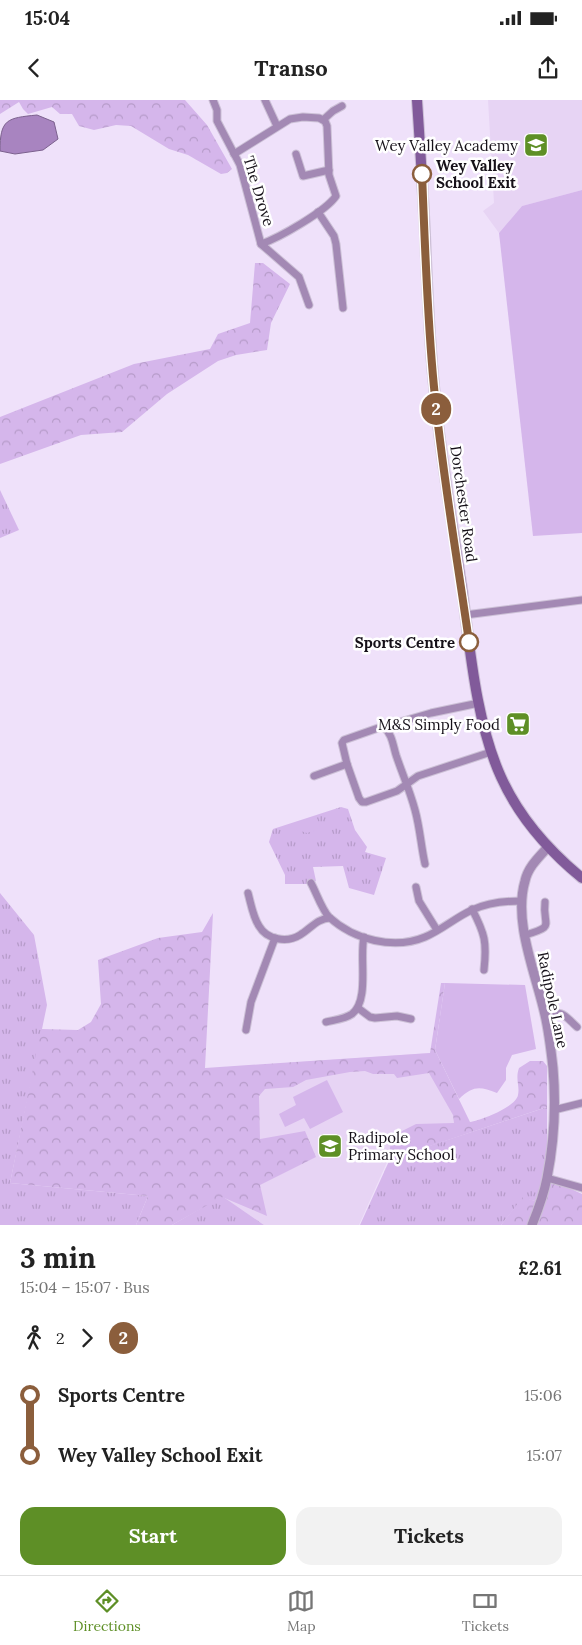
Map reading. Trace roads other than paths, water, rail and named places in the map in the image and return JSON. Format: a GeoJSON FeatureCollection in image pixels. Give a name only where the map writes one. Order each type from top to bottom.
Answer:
{"type":"FeatureCollection","features":[{"type":"Feature","properties":{"kind":"main road","name":"Dorchester Road"},"geometry":{"type":"LineString","coordinates":[[417,100],[429,332],[434,386],[440,441],[479,703],[491,752],[513,801],[529,825],[548,847],[582,878]]}},
{"type":"Feature","properties":{"kind":"street","name":"The Drove"},"geometry":{"type":"LineString","coordinates":[[213,100],[217,110],[217,121],[240,165],[261,244],[299,277],[309,305]]}},
{"type":"Feature","properties":{"kind":"street"},"geometry":{"type":"LineString","coordinates":[[265,100],[278,126]]}},
{"type":"Feature","properties":{"kind":"street"},"geometry":{"type":"LineString","coordinates":[[323,120],[332,111],[342,106]]}},
{"type":"Feature","properties":{"kind":"street"},"geometry":{"type":"LineString","coordinates":[[234,154],[290,119],[319,118],[327,126],[329,170],[336,196],[331,204],[273,240],[261,244]]}},
{"type":"Feature","properties":{"kind":"street"},"geometry":{"type":"LineString","coordinates":[[296,154],[303,176],[329,170]]}},
{"type":"Feature","properties":{"kind":"street"},"geometry":{"type":"LineString","coordinates":[[318,212],[334,236],[343,308]]}},
{"type":"Feature","properties":{"kind":"street"},"geometry":{"type":"LineString","coordinates":[[465,615],[582,600]]}},
{"type":"Feature","properties":{"kind":"street"},"geometry":{"type":"LineString","coordinates":[[400,722],[479,703]]}},
{"type":"Feature","properties":{"kind":"street"},"geometry":{"type":"LineString","coordinates":[[424,864],[415,810],[406,784],[391,735],[384,727],[381,727],[344,740],[341,746],[362,802],[397,791],[406,784],[418,776],[491,752]]}},
{"type":"Feature","properties":{"kind":"street"},"geometry":{"type":"LineString","coordinates":[[314,776],[347,764]]}},
{"type":"Feature","properties":{"kind":"street","name":"Radipole Lane"},"geometry":{"type":"LineString","coordinates":[[532,1225],[547,1178],[554,1110],[553,1070],[549,1034],[525,935],[521,914],[521,901],[529,869],[548,847]]}},
{"type":"Feature","properties":{"kind":"street"},"geometry":{"type":"LineString","coordinates":[[311,883],[330,918],[343,928],[378,942],[416,940],[472,909],[486,905],[521,901]]}},
{"type":"Feature","properties":{"kind":"street"},"geometry":{"type":"LineString","coordinates":[[416,887],[419,901],[437,930]]}},
{"type":"Feature","properties":{"kind":"street"},"geometry":{"type":"LineString","coordinates":[[248,893],[260,928],[267,935],[274,938],[294,937],[324,918],[330,918]]}},
{"type":"Feature","properties":{"kind":"street"},"geometry":{"type":"LineString","coordinates":[[525,935],[545,927],[547,920],[544,910],[545,902]]}},
{"type":"Feature","properties":{"kind":"street"},"geometry":{"type":"LineString","coordinates":[[472,909],[485,939],[484,970]]}},
{"type":"Feature","properties":{"kind":"street"},"geometry":{"type":"LineString","coordinates":[[326,1022],[352,1015],[358,1008],[362,988],[364,937]]}},
{"type":"Feature","properties":{"kind":"street"},"geometry":{"type":"LineString","coordinates":[[246,1030],[251,1002],[274,938]]}},
{"type":"Feature","properties":{"kind":"street"},"geometry":{"type":"LineString","coordinates":[[358,1008],[370,1017],[397,1016],[411,1019]]}},
{"type":"Feature","properties":{"kind":"street"},"geometry":{"type":"LineString","coordinates":[[545,1014],[558,1012],[577,1027]]}},
{"type":"Feature","properties":{"kind":"street"},"geometry":{"type":"LineString","coordinates":[[554,1110],[582,1103]]}},
{"type":"Feature","properties":{"kind":"street"},"geometry":{"type":"LineString","coordinates":[[547,1178],[582,1188]]}},
{"type":"Feature","properties":{"kind":"place","name":"Wey Valley Academy"},"geometry":{"type":"Point","coordinates":[536,145]}},
{"type":"Feature","properties":{"kind":"place","name":"Wey Valley School Exit"},"geometry":{"type":"Point","coordinates":[422,174]}},
{"type":"Feature","properties":{"kind":"place","name":"Sports Centre"},"geometry":{"type":"Point","coordinates":[469,642]}},
{"type":"Feature","properties":{"kind":"place","name":"M&S Simply Food"},"geometry":{"type":"Point","coordinates":[518,724]}},
{"type":"Feature","properties":{"kind":"place","name":"Radipole Primary School"},"geometry":{"type":"Point","coordinates":[330,1146]}}]}
